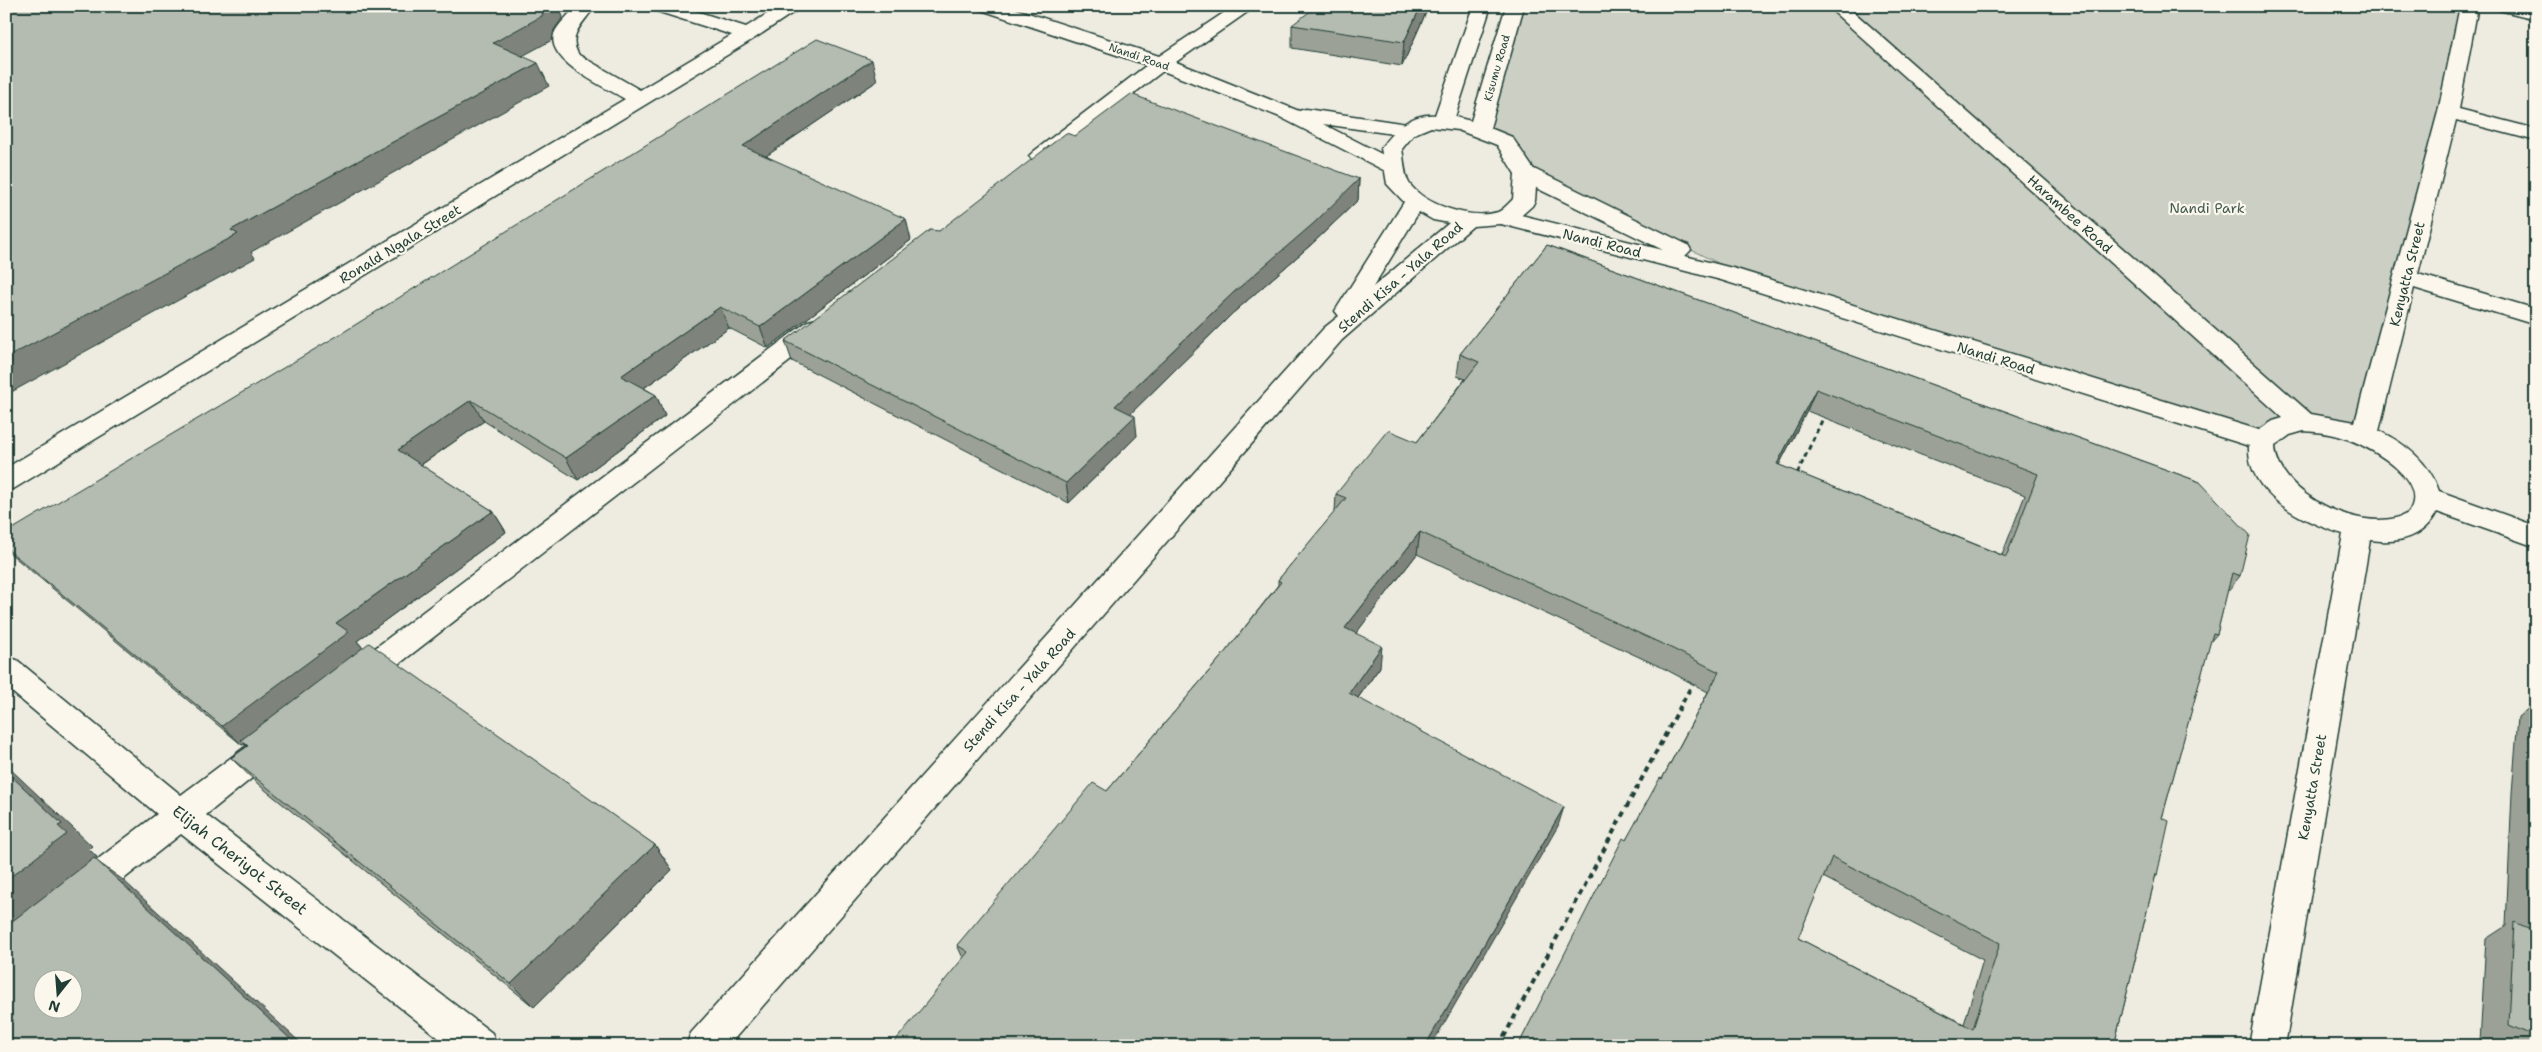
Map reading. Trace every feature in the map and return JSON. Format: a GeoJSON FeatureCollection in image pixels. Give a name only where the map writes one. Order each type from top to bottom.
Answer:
{"type":"FeatureCollection","features":[{"type":"Feature","properties":{"kind":"main road"},"geometry":{"type":"LineString","coordinates":[[586,6],[564,34],[564,47],[572,59],[640,99]]}},
{"type":"Feature","properties":{"kind":"main road"},"geometry":{"type":"LineString","coordinates":[[660,6],[748,34]]}},
{"type":"Feature","properties":{"kind":"main road","name":"Ronald Ngala Street"},"geometry":{"type":"LineString","coordinates":[[6,481],[794,6]]}},
{"type":"Feature","properties":{"kind":"main road","name":"Nandi Road"},"geometry":{"type":"LineString","coordinates":[[988,6],[1161,63],[1287,112],[1393,169]]}},
{"type":"Feature","properties":{"kind":"main road"},"geometry":{"type":"LineString","coordinates":[[1030,21],[1051,6]]}},
{"type":"Feature","properties":{"kind":"main road"},"geometry":{"type":"LineString","coordinates":[[1019,172],[1161,63],[1247,6]]}},
{"type":"Feature","properties":{"kind":"main road"},"geometry":{"type":"LineString","coordinates":[[1443,122],[1482,6]]}},
{"type":"Feature","properties":{"kind":"main road","name":"Kisumu Road"},"geometry":{"type":"LineString","coordinates":[[1479,129],[1515,6]]}},
{"type":"Feature","properties":{"kind":"main road","name":"Harambee Road"},"geometry":{"type":"LineString","coordinates":[[1836,6],[2304,422]]}},
{"type":"Feature","properties":{"kind":"main road","name":"Kenyatta Street"},"geometry":{"type":"LineString","coordinates":[[2365,436],[2448,112],[2469,6]]}},
{"type":"Feature","properties":{"kind":"main road"},"geometry":{"type":"LineString","coordinates":[[2506,6],[2536,13]]}},
{"type":"Feature","properties":{"kind":"main road","name":"Nandi Road"},"geometry":{"type":"LineString","coordinates":[[1287,112],[1407,130]]}},
{"type":"Feature","properties":{"kind":"main road"},"geometry":{"type":"LineString","coordinates":[[2448,112],[2536,135]]}},
{"type":"Feature","properties":{"kind":"main road"},"geometry":{"type":"LineString","coordinates":[[1429,121],[1443,122],[1479,129],[1505,141],[1526,174],[1524,201],[1505,218],[1467,220],[1441,214],[1415,200],[1398,184],[1393,169],[1391,148],[1407,130],[1429,121]]}},
{"type":"Feature","properties":{"kind":"main road","name":"Nandi Road"},"geometry":{"type":"LineString","coordinates":[[1526,174],[1728,274]]}},
{"type":"Feature","properties":{"kind":"main road","name":"Stendi Kisa - Yala Road"},"geometry":{"type":"LineString","coordinates":[[1334,334],[1415,200]]}},
{"type":"Feature","properties":{"kind":"main road","name":"Nandi Road"},"geometry":{"type":"LineString","coordinates":[[1505,218],[1728,274],[2263,441]]}},
{"type":"Feature","properties":{"kind":"main road","name":"Stendi Kisa - Yala Road"},"geometry":{"type":"LineString","coordinates":[[704,1046],[1334,334],[1467,220]]}},
{"type":"Feature","properties":{"kind":"main road"},"geometry":{"type":"LineString","coordinates":[[2406,278],[2536,317]]}},
{"type":"Feature","properties":{"kind":"main road"},"geometry":{"type":"LineString","coordinates":[[338,693],[837,312]]}},
{"type":"Feature","properties":{"kind":"main road"},"geometry":{"type":"LineString","coordinates":[[2304,422],[2323,423],[2365,436],[2389,448],[2408,464],[2422,481],[2428,498],[2426,511],[2417,521],[2403,529],[2382,531],[2358,528],[2330,520],[2304,507],[2282,490],[2268,473],[2261,456],[2263,441],[2272,431],[2304,422]]}},
{"type":"Feature","properties":{"kind":"main road"},"geometry":{"type":"LineString","coordinates":[[2428,498],[2536,537]]}},
{"type":"Feature","properties":{"kind":"main road","name":"Kenyatta Street"},"geometry":{"type":"LineString","coordinates":[[2267,1046],[2358,528]]}},
{"type":"Feature","properties":{"kind":"main road","name":"Elijah Cheriyot Street"},"geometry":{"type":"LineString","coordinates":[[6,669],[180,814],[479,1046]]}},
{"type":"Feature","properties":{"kind":"main road"},"geometry":{"type":"LineString","coordinates":[[59,909],[291,729]]}},
{"type":"Feature","properties":{"kind":"path"},"geometry":{"type":"LineString","coordinates":[[1796,477],[1829,407]]}},
{"type":"Feature","properties":{"kind":"path"},"geometry":{"type":"LineString","coordinates":[[1499,1046],[1695,679]]}},
{"type":"Feature","properties":{"kind":"green space","name":"Nandi Park"},"geometry":{"type":"Polygon","coordinates":[[[1517,6],[2465,6],[2441,110],[2355,425],[2286,416],[2253,434],[1728,268],[1531,171],[1482,126],[1517,6]]]}},
{"type":"Feature","properties":{"kind":"building"},"geometry":{"type":"Polygon","coordinates":[[[6,6],[544,6],[542,16],[493,43],[538,63],[231,230],[238,234],[6,358],[6,6]]]}},
{"type":"Feature","properties":{"kind":"building"},"geometry":{"type":"Polygon","coordinates":[[[1317,6],[1421,6],[1404,42],[1292,25],[1317,6]]]}},
{"type":"Feature","properties":{"kind":"building"},"geometry":{"type":"Polygon","coordinates":[[[817,39],[872,60],[743,146],[906,219],[760,327],[720,307],[621,376],[656,395],[566,458],[471,400],[398,450],[493,511],[336,623],[349,632],[222,726],[6,548],[6,533],[342,333],[817,39]]]}},
{"type":"Feature","properties":{"kind":"building"},"geometry":{"type":"Polygon","coordinates":[[[1131,94],[1359,179],[1314,223],[1233,293],[1115,406],[1135,416],[1066,483],[785,341],[930,230],[939,231],[1066,133],[1075,136],[1131,94]]]}},
{"type":"Feature","properties":{"kind":"building"},"geometry":{"type":"Polygon","coordinates":[[[1547,245],[2200,482],[2250,535],[2240,576],[2232,573],[2217,634],[2213,633],[2162,818],[2169,821],[2114,1046],[1518,1046],[1623,838],[1626,840],[1660,778],[1662,779],[1719,672],[1420,532],[1345,628],[1382,646],[1349,693],[1564,807],[1425,1046],[891,1046],[968,952],[957,945],[1093,783],[1107,791],[1222,656],[1281,582],[1278,580],[1346,498],[1336,494],[1388,430],[1417,442],[1479,362],[1460,354],[1547,245]],[[1816,389],[1777,464],[2006,557],[2038,474],[1816,389]],[[1832,857],[1798,938],[1973,1029],[2000,943],[1832,857]]]}},
{"type":"Feature","properties":{"kind":"building"},"geometry":{"type":"Polygon","coordinates":[[[369,643],[655,845],[511,984],[231,758],[248,746],[241,740],[369,643]]]}},
{"type":"Feature","properties":{"kind":"building"},"geometry":{"type":"Polygon","coordinates":[[[6,771],[62,824],[58,826],[67,834],[6,880],[6,771]]]}},
{"type":"Feature","properties":{"kind":"building"},"geometry":{"type":"Polygon","coordinates":[[[2536,840],[2536,1037],[2509,1025],[2514,922],[2533,930],[2536,840]]]}},
{"type":"Feature","properties":{"kind":"building"},"geometry":{"type":"Polygon","coordinates":[[[94,858],[298,1046],[6,1046],[6,926],[94,858]]]}}]}
